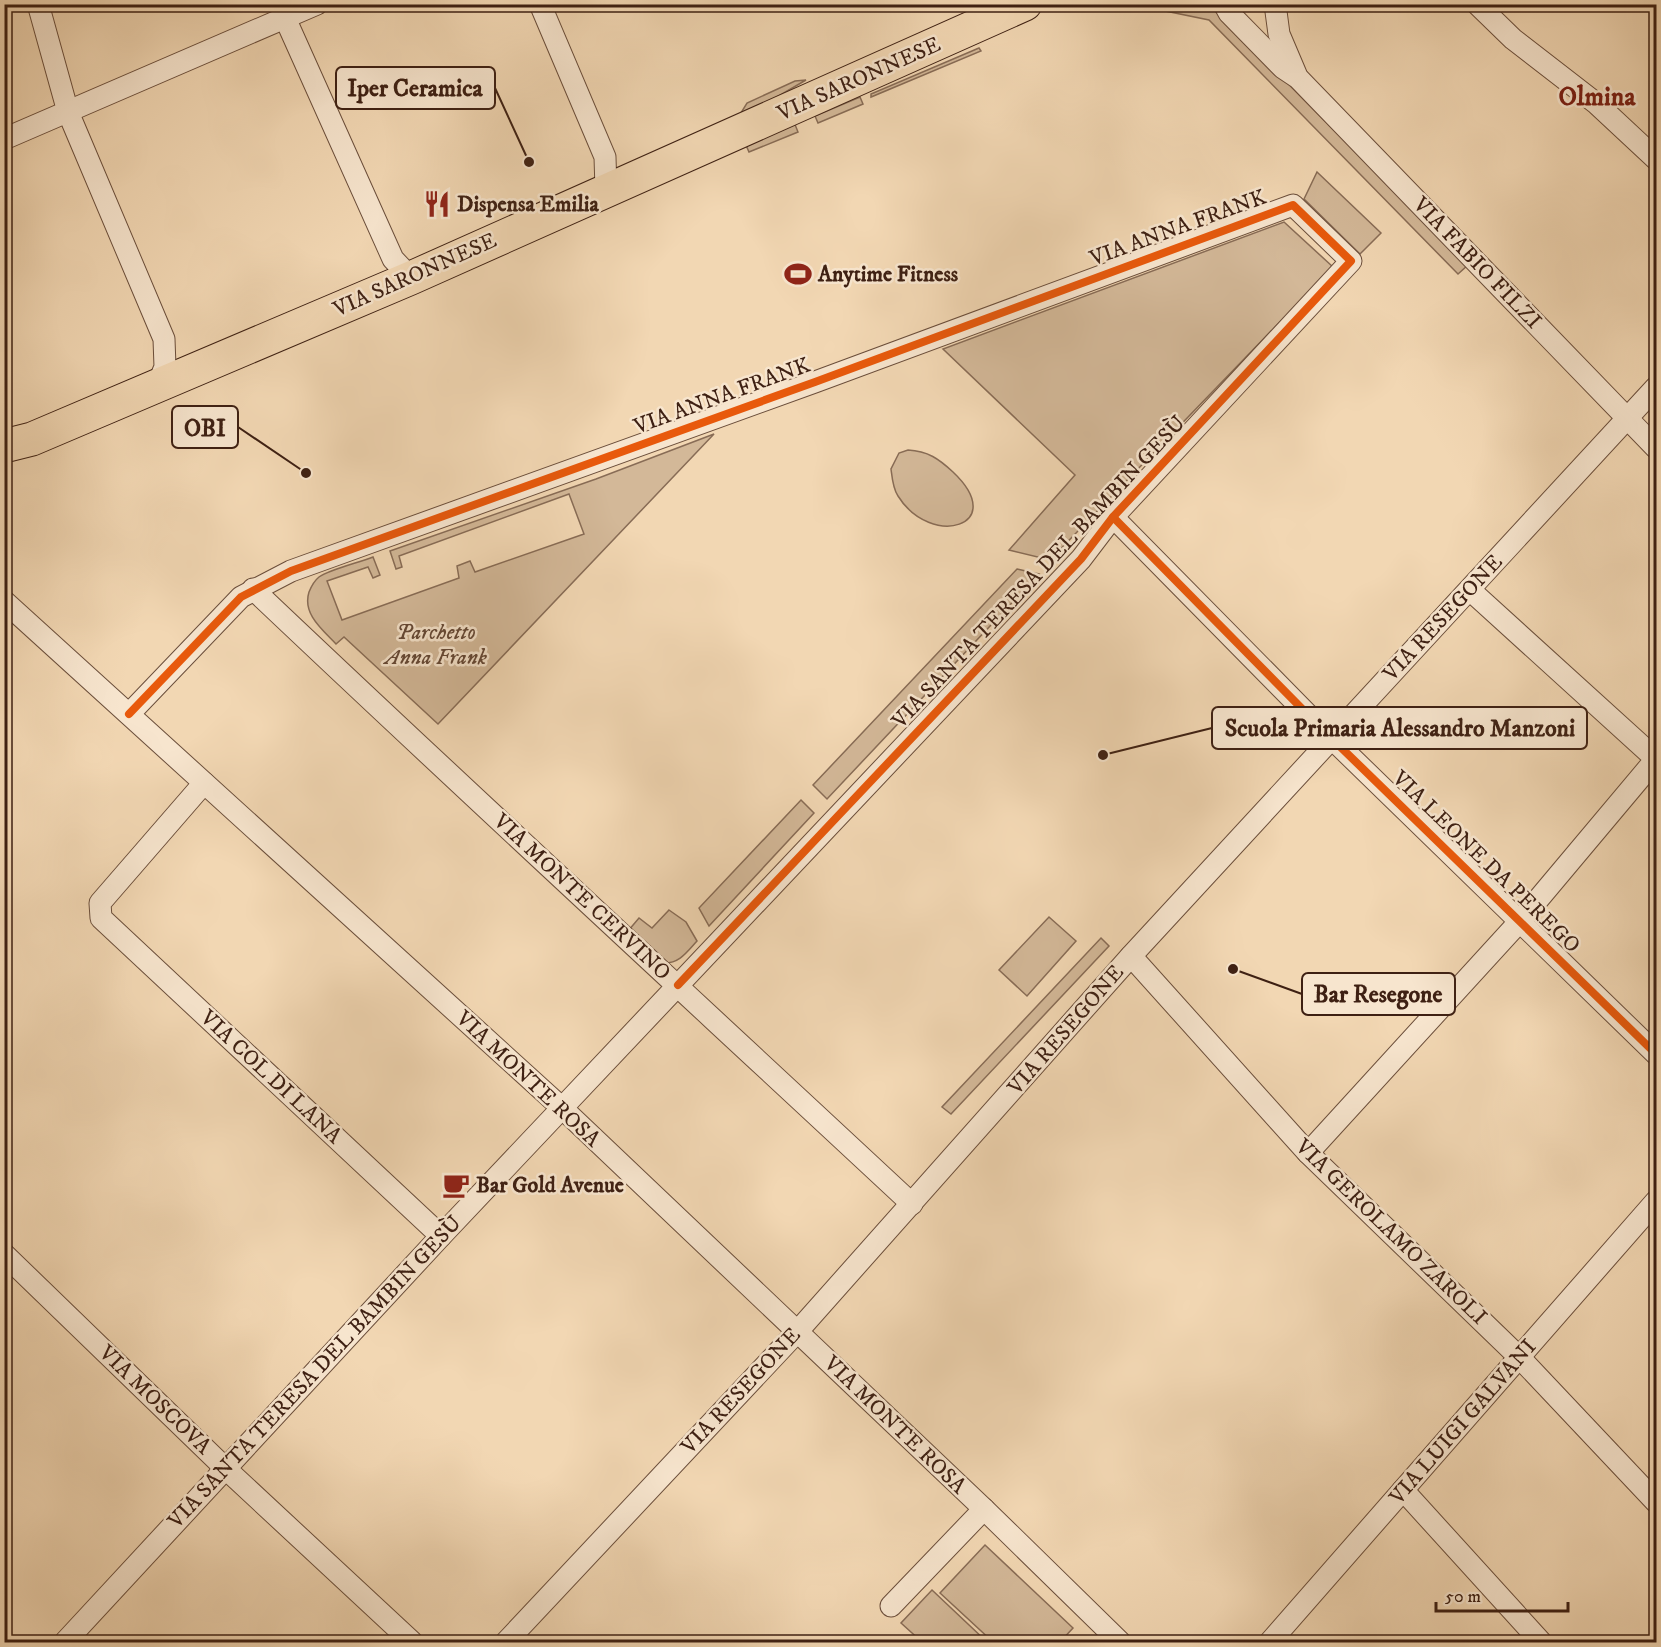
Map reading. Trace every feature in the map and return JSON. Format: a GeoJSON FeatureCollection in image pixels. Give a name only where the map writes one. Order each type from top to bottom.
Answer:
{"type":"FeatureCollection","features":[{"type":"Feature","properties":{"kind":"main road","name":"VIA SARONNESE"},"geometry":{"type":"LineString","coordinates":[[4,467],[18,442],[157,386],[411,278],[1025,4]]}},
{"type":"Feature","properties":{"kind":"street"},"geometry":{"type":"LineString","coordinates":[[38,4],[68,112],[164,339],[165,367],[157,386]]}},
{"type":"Feature","properties":{"kind":"street"},"geometry":{"type":"LineString","coordinates":[[4,139],[317,4]]}},
{"type":"Feature","properties":{"kind":"street"},"geometry":{"type":"LineString","coordinates":[[540,4],[605,157],[606,190]]}},
{"type":"Feature","properties":{"kind":"street","name":"VIA FABIO FILZI"},"geometry":{"type":"LineString","coordinates":[[1224,4],[1229,13],[1283,68],[1298,78],[1656,448]]}},
{"type":"Feature","properties":{"kind":"street","name":"VIA FABIO FILZI"},"geometry":{"type":"LineString","coordinates":[[1275,4],[1279,34],[1298,78]]}},
{"type":"Feature","properties":{"kind":"street"},"geometry":{"type":"LineString","coordinates":[[1477,4],[1514,39],[1597,104],[1656,159]]}},
{"type":"Feature","properties":{"kind":"street"},"geometry":{"type":"LineString","coordinates":[[285,18],[393,259],[411,278]]}},
{"type":"Feature","properties":{"kind":"street","name":"VIA ANNA FRANK"},"geometry":{"type":"LineString","coordinates":[[129,714],[230,607],[253,589],[301,568],[815,382],[1293,205],[1352,261]]}},
{"type":"Feature","properties":{"kind":"street","name":"VIA SANTA TERESA DEL BAMBIN GESÙ"},"geometry":{"type":"LineString","coordinates":[[65,1642],[441,1236],[1082,560],[1113,517],[1352,261]]}},
{"type":"Feature","properties":{"kind":"street","name":"VIA RESEGONE"},"geometry":{"type":"LineString","coordinates":[[506,1642],[797,1332],[1131,956],[1656,387]]}},
{"type":"Feature","properties":{"kind":"street","name":"VIA LEONE DA PEREGO"},"geometry":{"type":"LineString","coordinates":[[1113,517],[1332,737],[1656,1054]]}},
{"type":"Feature","properties":{"kind":"street","name":"VIA MONTE CERVINO"},"geometry":{"type":"LineString","coordinates":[[253,589],[413,741],[912,1204]]}},
{"type":"Feature","properties":{"kind":"street"},"geometry":{"type":"LineString","coordinates":[[1308,1153],[1520,921],[1656,759],[1470,590]]}},
{"type":"Feature","properties":{"kind":"street","name":"VIA MONTE ROSA"},"geometry":{"type":"LineString","coordinates":[[4,601],[562,1108],[984,1509],[1120,1642]]}},
{"type":"Feature","properties":{"kind":"street","name":"VIA COL DI LANA"},"geometry":{"type":"LineString","coordinates":[[204,783],[100,903],[101,918],[441,1236]]}},
{"type":"Feature","properties":{"kind":"street","name":"VIA GEROLAMO ZAROLI"},"geometry":{"type":"LineString","coordinates":[[1131,956],[1308,1153],[1520,1358],[1655,1496]]}},
{"type":"Feature","properties":{"kind":"street","name":"VIA LUIGI GALVANI"},"geometry":{"type":"LineString","coordinates":[[1275,1641],[1402,1490],[1656,1201]]}},
{"type":"Feature","properties":{"kind":"street","name":"VIA MOSCOVA"},"geometry":{"type":"LineString","coordinates":[[4,1254],[226,1469],[412,1642]]}},
{"type":"Feature","properties":{"kind":"street"},"geometry":{"type":"LineString","coordinates":[[1402,1490],[1541,1642]]}},
{"type":"Feature","properties":{"kind":"street"},"geometry":{"type":"LineString","coordinates":[[891,1606],[984,1509]]}},
{"type":"Feature","properties":{"kind":"green space"},"geometry":{"type":"Polygon","coordinates":[[[1136,5],[1202,5],[1217,12],[1468,265],[1458,274],[1209,20],[1136,5]]]}},
{"type":"Feature","properties":{"kind":"green space"},"geometry":{"type":"Polygon","coordinates":[[[979,48],[981,51],[871,97],[871,94],[979,48]]]}},
{"type":"Feature","properties":{"kind":"green space"},"geometry":{"type":"Polygon","coordinates":[[[806,80],[739,116],[747,103],[795,81],[806,80]]]}},
{"type":"Feature","properties":{"kind":"green space"},"geometry":{"type":"Polygon","coordinates":[[[860,97],[863,104],[818,123],[815,116],[860,97]]]}},
{"type":"Feature","properties":{"kind":"green space"},"geometry":{"type":"Polygon","coordinates":[[[794,122],[798,132],[749,152],[745,143],[794,122]]]}},
{"type":"Feature","properties":{"kind":"green space"},"geometry":{"type":"Polygon","coordinates":[[[1317,172],[1381,233],[1360,254],[1304,199],[1317,172]]]}},
{"type":"Feature","properties":{"kind":"green space"},"geometry":{"type":"Polygon","coordinates":[[[1284,222],[1333,267],[1050,560],[1009,550],[1075,475],[943,349],[1284,222]]]}},
{"type":"Feature","properties":{"kind":"green space","name":"Parchetto Anna Frank"},"geometry":{"type":"Polygon","coordinates":[[[714,434],[438,724],[344,637],[336,644],[311,614],[308,600],[310,590],[317,579],[330,571],[373,557],[380,575],[373,578],[368,567],[327,581],[342,620],[459,578],[457,566],[470,561],[475,572],[584,534],[569,494],[399,556],[402,567],[396,569],[390,551],[596,479],[714,434]]]}},
{"type":"Feature","properties":{"kind":"green space"},"geometry":{"type":"Polygon","coordinates":[[[908,450],[933,456],[953,472],[968,491],[973,506],[969,517],[959,524],[945,526],[929,522],[912,512],[896,493],[891,469],[899,453],[908,450]]]}},
{"type":"Feature","properties":{"kind":"green space"},"geometry":{"type":"Polygon","coordinates":[[[1017,569],[1039,574],[827,799],[813,785],[1017,569]]]}},
{"type":"Feature","properties":{"kind":"green space"},"geometry":{"type":"Polygon","coordinates":[[[801,800],[814,813],[709,926],[699,908],[801,800]]]}},
{"type":"Feature","properties":{"kind":"green space"},"geometry":{"type":"Polygon","coordinates":[[[669,910],[686,922],[697,941],[674,962],[663,963],[628,931],[639,918],[652,928],[669,910]]]}},
{"type":"Feature","properties":{"kind":"green space"},"geometry":{"type":"Polygon","coordinates":[[[1049,917],[1076,941],[1027,996],[999,970],[1049,917]]]}},
{"type":"Feature","properties":{"kind":"green space"},"geometry":{"type":"Polygon","coordinates":[[[1101,938],[1109,946],[951,1114],[942,1107],[1101,938]]]}},
{"type":"Feature","properties":{"kind":"green space"},"geometry":{"type":"Polygon","coordinates":[[[985,1545],[1073,1628],[1060,1642],[993,1642],[940,1593],[985,1545]]]}},
{"type":"Feature","properties":{"kind":"green space"},"geometry":{"type":"Polygon","coordinates":[[[932,1590],[987,1642],[922,1642],[901,1623],[932,1590]]]}},
{"type":"Feature","properties":{"kind":"cycle path"},"geometry":{"type":"LineString","coordinates":[[129,714],[241,597],[291,571],[815,382],[1293,205],[1351,261],[1113,517],[1081,559],[678,985]]}},
{"type":"Feature","properties":{"kind":"cycle path"},"geometry":{"type":"LineString","coordinates":[[1113,517],[1322,729],[1656,1054]]}},
{"type":"Feature","properties":{"kind":"place","name":"Iper Ceramica"},"geometry":{"type":"Point","coordinates":[529,162]}},
{"type":"Feature","properties":{"kind":"place","name":"Dispensa Emilia"},"geometry":{"type":"Point","coordinates":[437,204]}},
{"type":"Feature","properties":{"kind":"place","name":"Anytime Fitness"},"geometry":{"type":"Point","coordinates":[798,274]}},
{"type":"Feature","properties":{"kind":"place","name":"OBI"},"geometry":{"type":"Point","coordinates":[306,473]}},
{"type":"Feature","properties":{"kind":"place","name":"Scuola Primaria Alessandro Manzoni"},"geometry":{"type":"Point","coordinates":[1103,755]}},
{"type":"Feature","properties":{"kind":"place","name":"Bar Resegone"},"geometry":{"type":"Point","coordinates":[1233,969]}},
{"type":"Feature","properties":{"kind":"place","name":"Bar Gold Avenue"},"geometry":{"type":"Point","coordinates":[456,1185]}},
{"type":"Feature","properties":{"kind":"district","name":"Olmina"},"geometry":{"type":"Point","coordinates":[1597,97]}}]}
